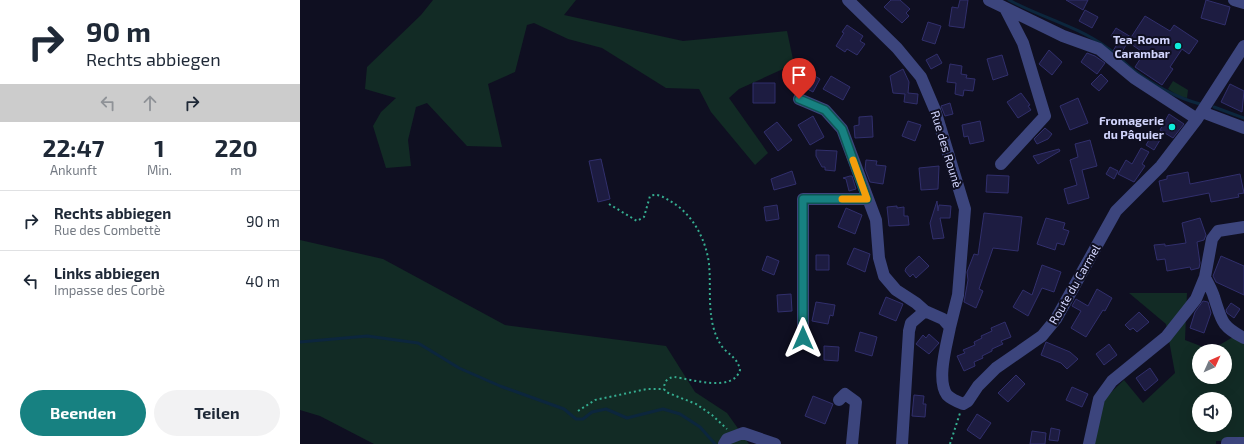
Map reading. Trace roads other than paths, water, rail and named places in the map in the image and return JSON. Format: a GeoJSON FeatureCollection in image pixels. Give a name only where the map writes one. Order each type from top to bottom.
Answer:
{"type":"FeatureCollection","features":[{"type":"Feature","properties":{"kind":"street","name":"Rue des Rounè"},"geometry":{"type":"LineString","coordinates":[[848,0],[897,48],[921,77],[935,110],[965,209],[958,295],[950,327]]}},
{"type":"Feature","properties":{"kind":"street"},"geometry":{"type":"LineString","coordinates":[[989,0],[1064,36],[1099,50],[1111,57],[1134,78],[1200,116],[1244,128]]}},
{"type":"Feature","properties":{"kind":"street"},"geometry":{"type":"LineString","coordinates":[[1234,0],[1244,3]]}},
{"type":"Feature","properties":{"kind":"street"},"geometry":{"type":"LineString","coordinates":[[1001,164],[1045,116],[1023,43],[1005,8]]}},
{"type":"Feature","properties":{"kind":"street","name":"Route du Carmel"},"geometry":{"type":"LineString","coordinates":[[950,327],[942,374],[943,387],[948,395],[963,404],[968,401],[978,386],[996,368],[1042,336],[1056,319],[1116,212],[1161,166],[1200,116],[1244,46]]}},
{"type":"Feature","properties":{"kind":"street"},"geometry":{"type":"LineString","coordinates":[[799,99],[825,110],[842,129],[876,220],[879,258],[884,276],[896,290],[916,303],[925,311],[943,319],[950,327]]}},
{"type":"Feature","properties":{"kind":"street"},"geometry":{"type":"LineString","coordinates":[[803,338],[803,199],[867,199]]}},
{"type":"Feature","properties":{"kind":"street"},"geometry":{"type":"LineString","coordinates":[[1089,444],[1099,399],[1112,381],[1166,337],[1196,299],[1205,277],[1212,239],[1218,231],[1244,227]]}},
{"type":"Feature","properties":{"kind":"street"},"geometry":{"type":"LineString","coordinates":[[1205,277],[1214,295],[1224,326],[1244,338]]}},
{"type":"Feature","properties":{"kind":"street"},"geometry":{"type":"LineString","coordinates":[[902,444],[909,331],[911,323],[925,311]]}},
{"type":"Feature","properties":{"kind":"street"},"geometry":{"type":"LineString","coordinates":[[839,400],[845,394],[856,402],[852,444]]}},
{"type":"Feature","properties":{"kind":"street"},"geometry":{"type":"LineString","coordinates":[[724,444],[734,435],[743,433],[775,444]]}},
{"type":"Feature","properties":{"kind":"street"},"geometry":{"type":"LineString","coordinates":[[1227,443],[1244,443]]}},
{"type":"Feature","properties":{"kind":"waterway"},"geometry":{"type":"LineString","coordinates":[[1009,0],[1083,33],[1110,49],[1132,69],[1156,85],[1181,98],[1200,104]]}},
{"type":"Feature","properties":{"kind":"waterway"},"geometry":{"type":"LineString","coordinates":[[1214,107],[1244,118]]}},
{"type":"Feature","properties":{"kind":"waterway"},"geometry":{"type":"LineString","coordinates":[[300,342],[367,336],[418,343],[459,368],[500,386],[564,409],[576,419],[583,419],[592,412],[606,409],[627,418],[663,409],[680,414],[700,427],[715,444]]}},
{"type":"Feature","properties":{"kind":"place","name":"Tea-Room Carambar"},"geometry":{"type":"Point","coordinates":[1178,46]}},
{"type":"Feature","properties":{"kind":"place","name":"Fromagerie du Pâquier"},"geometry":{"type":"Point","coordinates":[1172,127]}}]}
